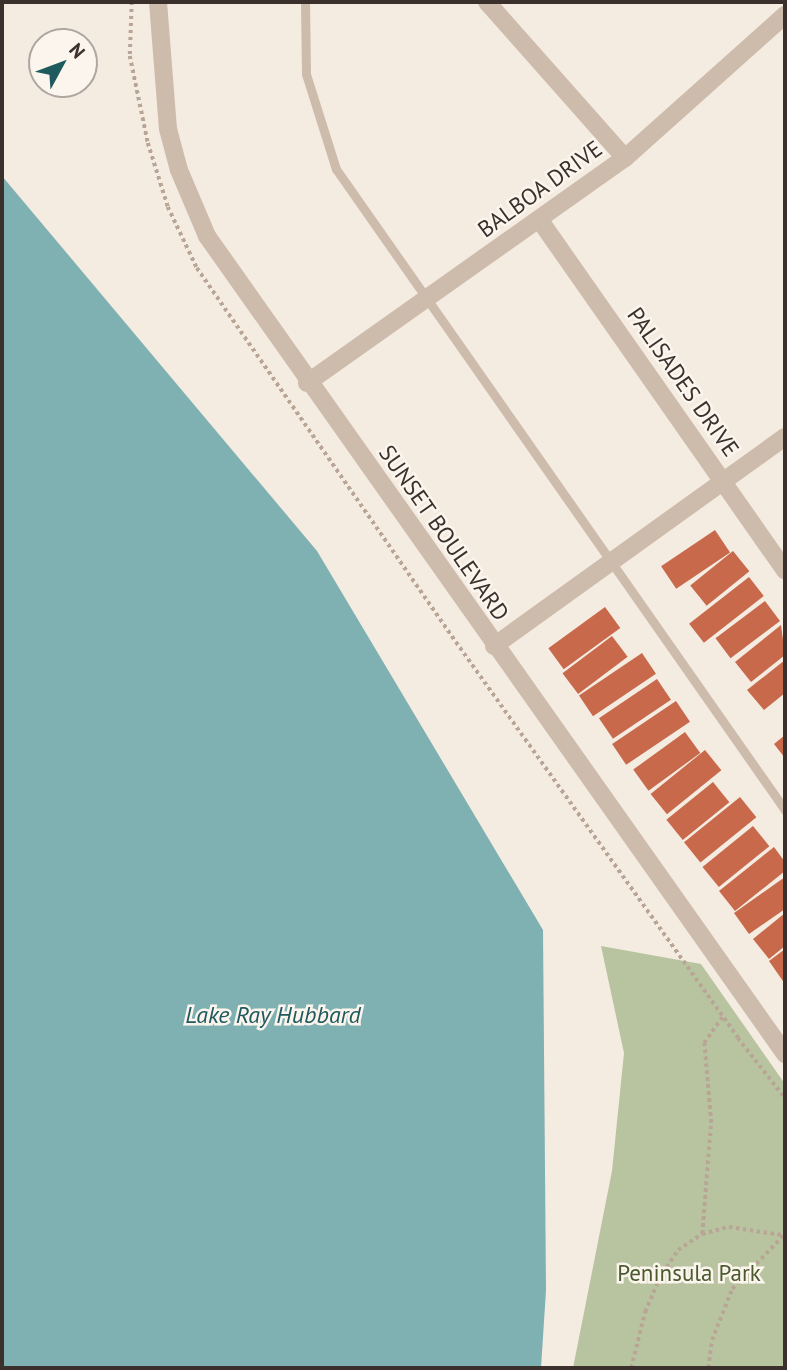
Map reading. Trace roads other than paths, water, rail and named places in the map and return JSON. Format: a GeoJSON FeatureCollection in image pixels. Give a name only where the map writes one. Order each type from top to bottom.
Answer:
{"type":"FeatureCollection","features":[{"type":"Feature","properties":{"kind":"street","name":"SUNSET BOULEVARD"},"geometry":{"type":"LineString","coordinates":[[158,2],[163,105],[192,205],[228,270],[785,1054]]}},
{"type":"Feature","properties":{"kind":"street"},"geometry":{"type":"LineString","coordinates":[[487,2],[625,158]]}},
{"type":"Feature","properties":{"kind":"street","name":"BALBOA DRIVE"},"geometry":{"type":"LineString","coordinates":[[307,383],[541,222],[625,158],[785,15]]}},
{"type":"Feature","properties":{"kind":"street","name":"PALISADES DRIVE"},"geometry":{"type":"LineString","coordinates":[[541,222],[785,571]]}},
{"type":"Feature","properties":{"kind":"street"},"geometry":{"type":"LineString","coordinates":[[494,646],[724,484],[785,437]]}},
{"type":"Feature","properties":{"kind":"lane"},"geometry":{"type":"LineString","coordinates":[[304,2],[306,74],[317,120],[336,169],[785,810]]}},
{"type":"Feature","properties":{"kind":"water","name":"Lake Ray Hubbard"},"geometry":{"type":"Polygon","coordinates":[[[2,176],[317,551],[543,930],[546,1290],[541,1368],[2,1368],[2,176]]]}},
{"type":"Feature","properties":{"kind":"park label","name":"Peninsula Park"},"geometry":{"type":"Point","coordinates":[689,1273]}}]}
